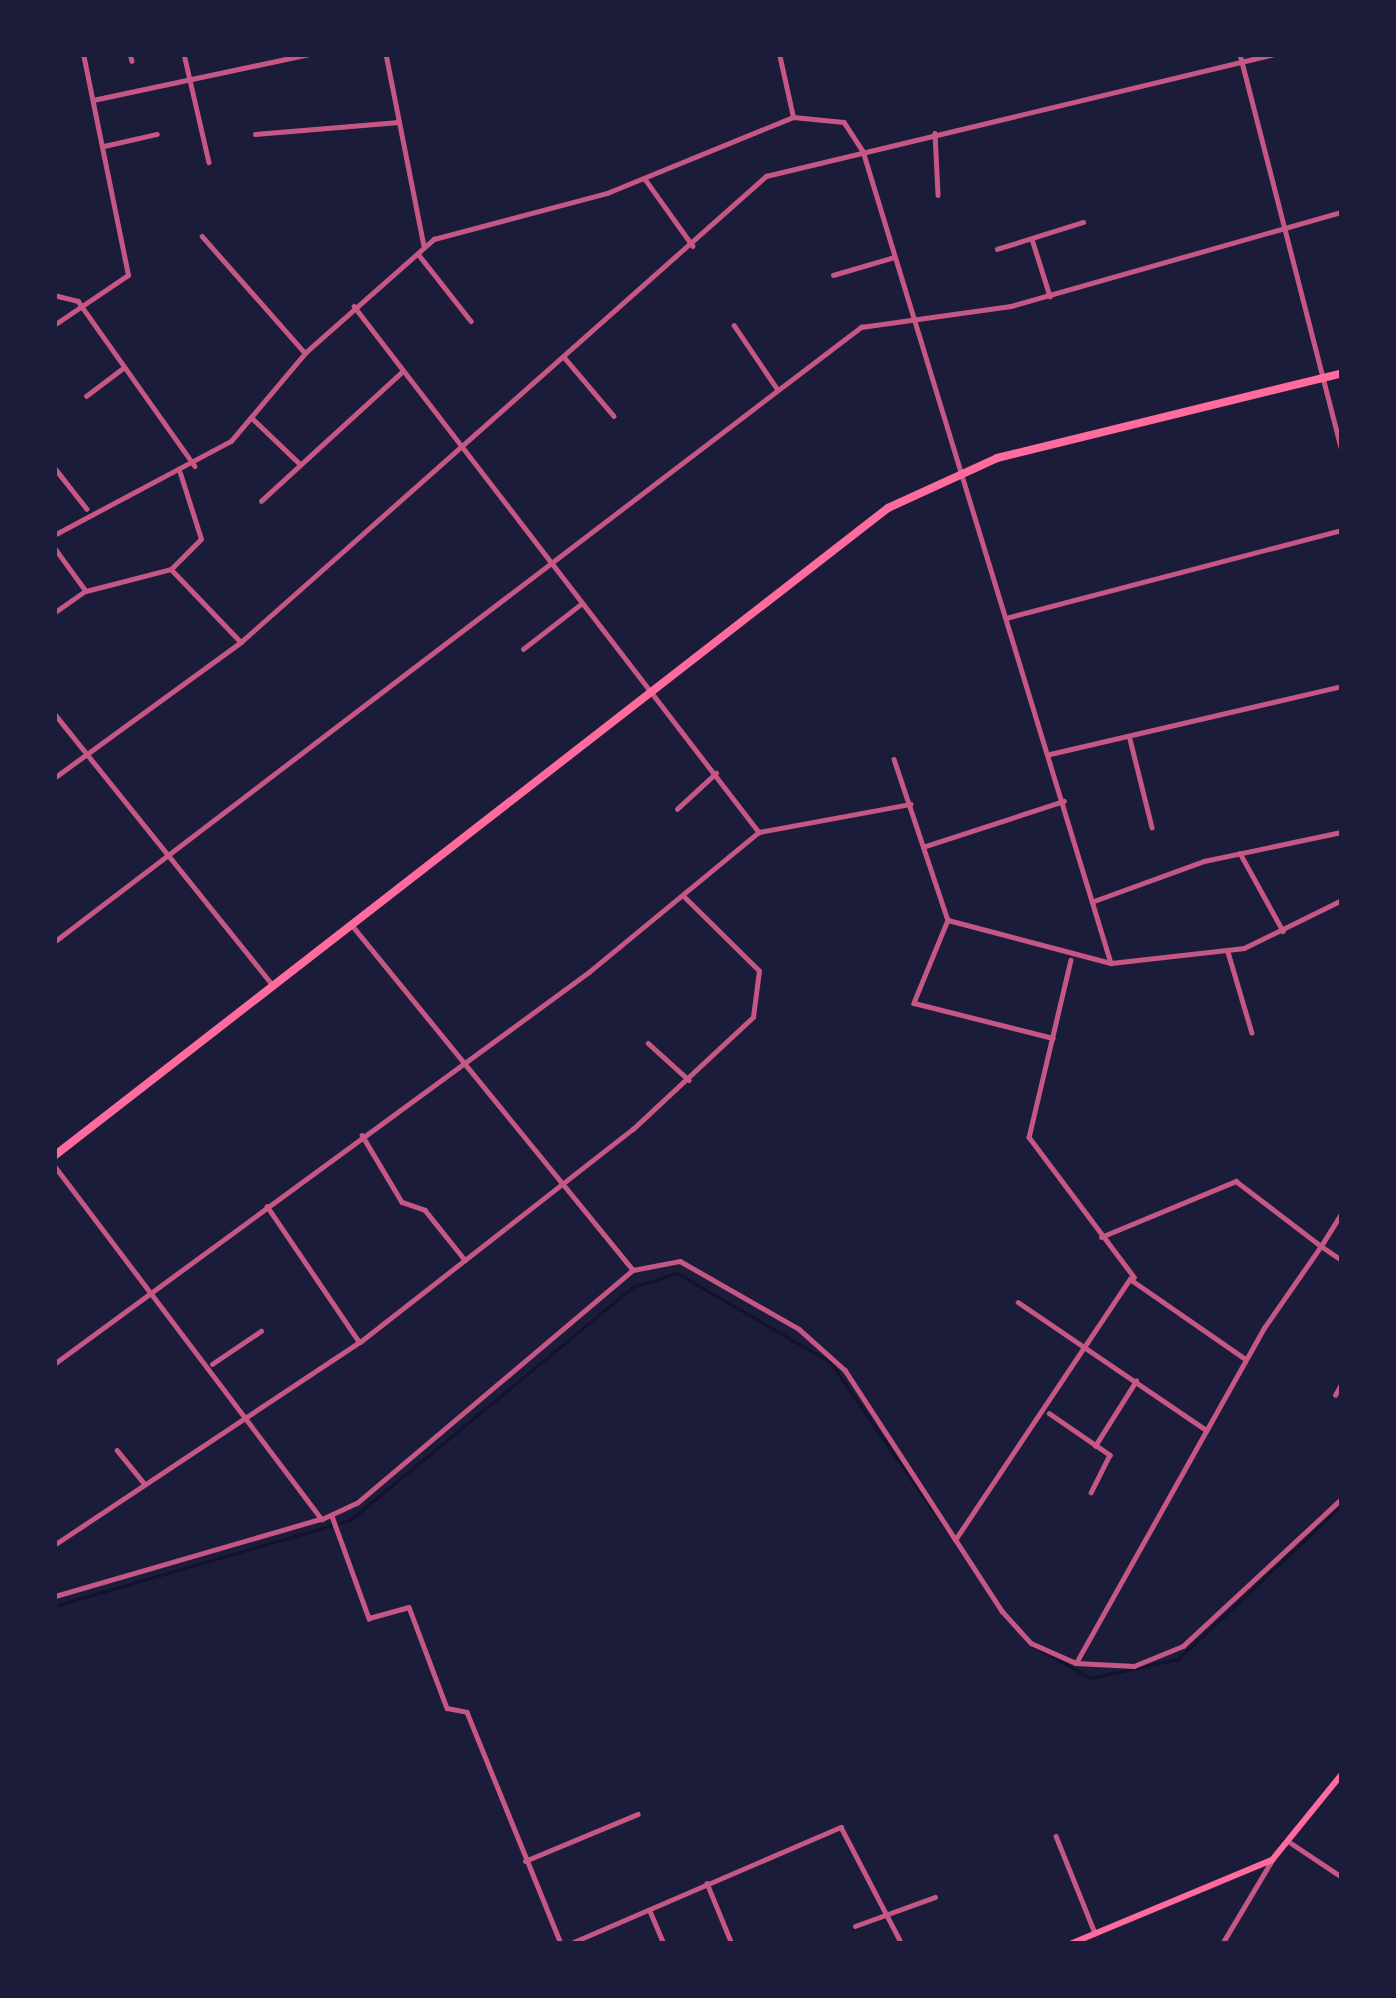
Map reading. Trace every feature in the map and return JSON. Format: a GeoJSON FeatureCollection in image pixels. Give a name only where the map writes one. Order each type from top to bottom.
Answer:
{"type":"FeatureCollection","features":[{"type":"Feature","properties":{"kind":"highway"},"geometry":{"type":"LineString","coordinates":[[54,1156],[650,695],[849,534],[958,470],[1342,373]]}},
{"type":"Feature","properties":{"kind":"main road"},"geometry":{"type":"LineString","coordinates":[[1070,1944],[1272,1860],[1291,1843],[1342,1774]]}},
{"type":"Feature","properties":{"kind":"street"},"geometry":{"type":"LineString","coordinates":[[54,325],[78,301],[128,275],[83,54]]}},
{"type":"Feature","properties":{"kind":"street"},"geometry":{"type":"LineString","coordinates":[[184,54],[209,162]]}},
{"type":"Feature","properties":{"kind":"street"},"geometry":{"type":"LineString","coordinates":[[92,100],[310,54]]}},
{"type":"Feature","properties":{"kind":"street"},"geometry":{"type":"LineString","coordinates":[[386,54],[424,246]]}},
{"type":"Feature","properties":{"kind":"street"},"geometry":{"type":"LineString","coordinates":[[779,54],[793,117]]}},
{"type":"Feature","properties":{"kind":"street"},"geometry":{"type":"LineString","coordinates":[[54,778],[242,643],[693,246],[766,176],[1270,54]]}},
{"type":"Feature","properties":{"kind":"street"},"geometry":{"type":"LineString","coordinates":[[1240,58],[1342,452]]}},
{"type":"Feature","properties":{"kind":"street"},"geometry":{"type":"LineString","coordinates":[[54,535],[87,509],[195,466],[254,419],[305,353],[354,306],[424,246],[473,220],[645,179],[793,117],[844,122],[863,151],[1111,963]]}},
{"type":"Feature","properties":{"kind":"street"},"geometry":{"type":"LineString","coordinates":[[256,134],[399,122]]}},
{"type":"Feature","properties":{"kind":"street"},"geometry":{"type":"LineString","coordinates":[[935,133],[938,195]]}},
{"type":"Feature","properties":{"kind":"street"},"geometry":{"type":"LineString","coordinates":[[102,146],[157,134]]}},
{"type":"Feature","properties":{"kind":"street"},"geometry":{"type":"LineString","coordinates":[[645,179],[693,246]]}},
{"type":"Feature","properties":{"kind":"street"},"geometry":{"type":"LineString","coordinates":[[54,942],[555,566],[861,327],[1049,296],[1342,212]]}},
{"type":"Feature","properties":{"kind":"street"},"geometry":{"type":"LineString","coordinates":[[997,250],[1083,222]]}},
{"type":"Feature","properties":{"kind":"street"},"geometry":{"type":"LineString","coordinates":[[202,236],[305,353]]}},
{"type":"Feature","properties":{"kind":"street"},"geometry":{"type":"LineString","coordinates":[[1032,239],[1049,296]]}},
{"type":"Feature","properties":{"kind":"street"},"geometry":{"type":"LineString","coordinates":[[417,253],[471,321]]}},
{"type":"Feature","properties":{"kind":"street"},"geometry":{"type":"LineString","coordinates":[[833,275],[893,257]]}},
{"type":"Feature","properties":{"kind":"street"},"geometry":{"type":"LineString","coordinates":[[54,295],[78,301],[195,466]]}},
{"type":"Feature","properties":{"kind":"street"},"geometry":{"type":"LineString","coordinates":[[354,306],[759,832]]}},
{"type":"Feature","properties":{"kind":"street"},"geometry":{"type":"LineString","coordinates":[[734,325],[778,391]]}},
{"type":"Feature","properties":{"kind":"street"},"geometry":{"type":"LineString","coordinates":[[564,357],[614,416]]}},
{"type":"Feature","properties":{"kind":"street"},"geometry":{"type":"LineString","coordinates":[[86,396],[123,368]]}},
{"type":"Feature","properties":{"kind":"street"},"geometry":{"type":"LineString","coordinates":[[261,501],[298,462],[402,372]]}},
{"type":"Feature","properties":{"kind":"street"},"geometry":{"type":"LineString","coordinates":[[254,419],[298,462]]}},
{"type":"Feature","properties":{"kind":"street"},"geometry":{"type":"LineString","coordinates":[[54,467],[87,509]]}},
{"type":"Feature","properties":{"kind":"street"},"geometry":{"type":"LineString","coordinates":[[54,613],[86,591],[171,569],[201,538],[180,473]]}},
{"type":"Feature","properties":{"kind":"street"},"geometry":{"type":"LineString","coordinates":[[1006,618],[1342,530]]}},
{"type":"Feature","properties":{"kind":"street"},"geometry":{"type":"LineString","coordinates":[[54,547],[86,591]]}},
{"type":"Feature","properties":{"kind":"street"},"geometry":{"type":"LineString","coordinates":[[171,569],[242,643]]}},
{"type":"Feature","properties":{"kind":"street"},"geometry":{"type":"LineString","coordinates":[[523,649],[581,604]]}},
{"type":"Feature","properties":{"kind":"street"},"geometry":{"type":"LineString","coordinates":[[1050,754],[1342,686]]}},
{"type":"Feature","properties":{"kind":"street"},"geometry":{"type":"LineString","coordinates":[[54,713],[273,986]]}},
{"type":"Feature","properties":{"kind":"street"},"geometry":{"type":"LineString","coordinates":[[1130,736],[1151,827]]}},
{"type":"Feature","properties":{"kind":"street"},"geometry":{"type":"LineString","coordinates":[[894,759],[948,920],[914,1003],[1054,1038]]}},
{"type":"Feature","properties":{"kind":"street"},"geometry":{"type":"LineString","coordinates":[[676,809],[716,773]]}},
{"type":"Feature","properties":{"kind":"street"},"geometry":{"type":"LineString","coordinates":[[922,847],[1064,801]]}},
{"type":"Feature","properties":{"kind":"street"},"geometry":{"type":"LineString","coordinates":[[54,1364],[465,1063],[759,832],[910,804]]}},
{"type":"Feature","properties":{"kind":"street"},"geometry":{"type":"LineString","coordinates":[[1093,901],[1240,853],[1342,832]]}},
{"type":"Feature","properties":{"kind":"street"},"geometry":{"type":"LineString","coordinates":[[1240,853],[1283,931]]}},
{"type":"Feature","properties":{"kind":"street"},"geometry":{"type":"LineString","coordinates":[[54,1545],[360,1342],[565,1182],[689,1079],[753,1017],[762,986],[683,896]]}},
{"type":"Feature","properties":{"kind":"street"},"geometry":{"type":"LineString","coordinates":[[948,920],[1071,960],[1111,963],[1228,951],[1283,931],[1342,900]]}},
{"type":"Feature","properties":{"kind":"street"},"geometry":{"type":"LineString","coordinates":[[351,924],[633,1270]]}},
{"type":"Feature","properties":{"kind":"street"},"geometry":{"type":"LineString","coordinates":[[1228,951],[1252,1033]]}},
{"type":"Feature","properties":{"kind":"street"},"geometry":{"type":"LineString","coordinates":[[1071,960],[1029,1137],[1135,1277],[1245,1359]]}},
{"type":"Feature","properties":{"kind":"street"},"geometry":{"type":"LineString","coordinates":[[648,1043],[689,1079]]}},
{"type":"Feature","properties":{"kind":"street"},"geometry":{"type":"LineString","coordinates":[[362,1135],[402,1202],[424,1210],[465,1259]]}},
{"type":"Feature","properties":{"kind":"street"},"geometry":{"type":"LineString","coordinates":[[54,1166],[249,1412],[322,1519]]}},
{"type":"Feature","properties":{"kind":"street"},"geometry":{"type":"LineString","coordinates":[[1101,1237],[1236,1181],[1342,1260]]}},
{"type":"Feature","properties":{"kind":"street"},"geometry":{"type":"LineString","coordinates":[[267,1206],[360,1342]]}},
{"type":"Feature","properties":{"kind":"street"},"geometry":{"type":"LineString","coordinates":[[1076,1663],[1245,1359],[1342,1214]]}},
{"type":"Feature","properties":{"kind":"street"},"geometry":{"type":"LineString","coordinates":[[54,1597],[333,1517],[633,1270],[680,1261],[799,1329],[845,1370],[1030,1643],[1076,1663],[1105,1669],[1168,1654],[1342,1498]]}},
{"type":"Feature","properties":{"kind":"street"},"geometry":{"type":"LineString","coordinates":[[956,1540],[1090,1353],[1135,1277]]}},
{"type":"Feature","properties":{"kind":"street"},"geometry":{"type":"LineString","coordinates":[[1018,1302],[1206,1430]]}},
{"type":"Feature","properties":{"kind":"street"},"geometry":{"type":"LineString","coordinates":[[212,1364],[261,1331]]}},
{"type":"Feature","properties":{"kind":"street"},"geometry":{"type":"LineString","coordinates":[[1095,1446],[1136,1381]]}},
{"type":"Feature","properties":{"kind":"street"},"geometry":{"type":"LineString","coordinates":[[1335,1395],[1342,1383]]}},
{"type":"Feature","properties":{"kind":"street"},"geometry":{"type":"LineString","coordinates":[[1049,1413],[1111,1459],[1091,1493]]}},
{"type":"Feature","properties":{"kind":"street"},"geometry":{"type":"LineString","coordinates":[[117,1450],[144,1484]]}},
{"type":"Feature","properties":{"kind":"street"},"geometry":{"type":"LineString","coordinates":[[333,1517],[344,1535],[369,1618],[411,1609],[447,1708],[466,1712],[561,1944]]}},
{"type":"Feature","properties":{"kind":"street"},"geometry":{"type":"LineString","coordinates":[[525,1861],[638,1814]]}},
{"type":"Feature","properties":{"kind":"street"},"geometry":{"type":"LineString","coordinates":[[569,1944],[847,1827],[902,1944]]}},
{"type":"Feature","properties":{"kind":"street"},"geometry":{"type":"LineString","coordinates":[[1056,1836],[1095,1933]]}},
{"type":"Feature","properties":{"kind":"street"},"geometry":{"type":"LineString","coordinates":[[1291,1843],[1342,1877]]}},
{"type":"Feature","properties":{"kind":"street"},"geometry":{"type":"LineString","coordinates":[[1222,1944],[1272,1860]]}},
{"type":"Feature","properties":{"kind":"street"},"geometry":{"type":"LineString","coordinates":[[707,1883],[732,1944]]}},
{"type":"Feature","properties":{"kind":"street"},"geometry":{"type":"LineString","coordinates":[[855,1926],[935,1897]]}},
{"type":"Feature","properties":{"kind":"street"},"geometry":{"type":"LineString","coordinates":[[650,1911],[664,1944]]}},
{"type":"Feature","properties":{"kind":"waterway"},"geometry":{"type":"LineString","coordinates":[[54,1606],[350,1520],[633,1287],[677,1273],[830,1362],[945,1528]]}},
{"type":"Feature","properties":{"kind":"waterway"},"geometry":{"type":"LineString","coordinates":[[1033,1646],[1090,1678],[1178,1659],[1342,1505]]}}]}
